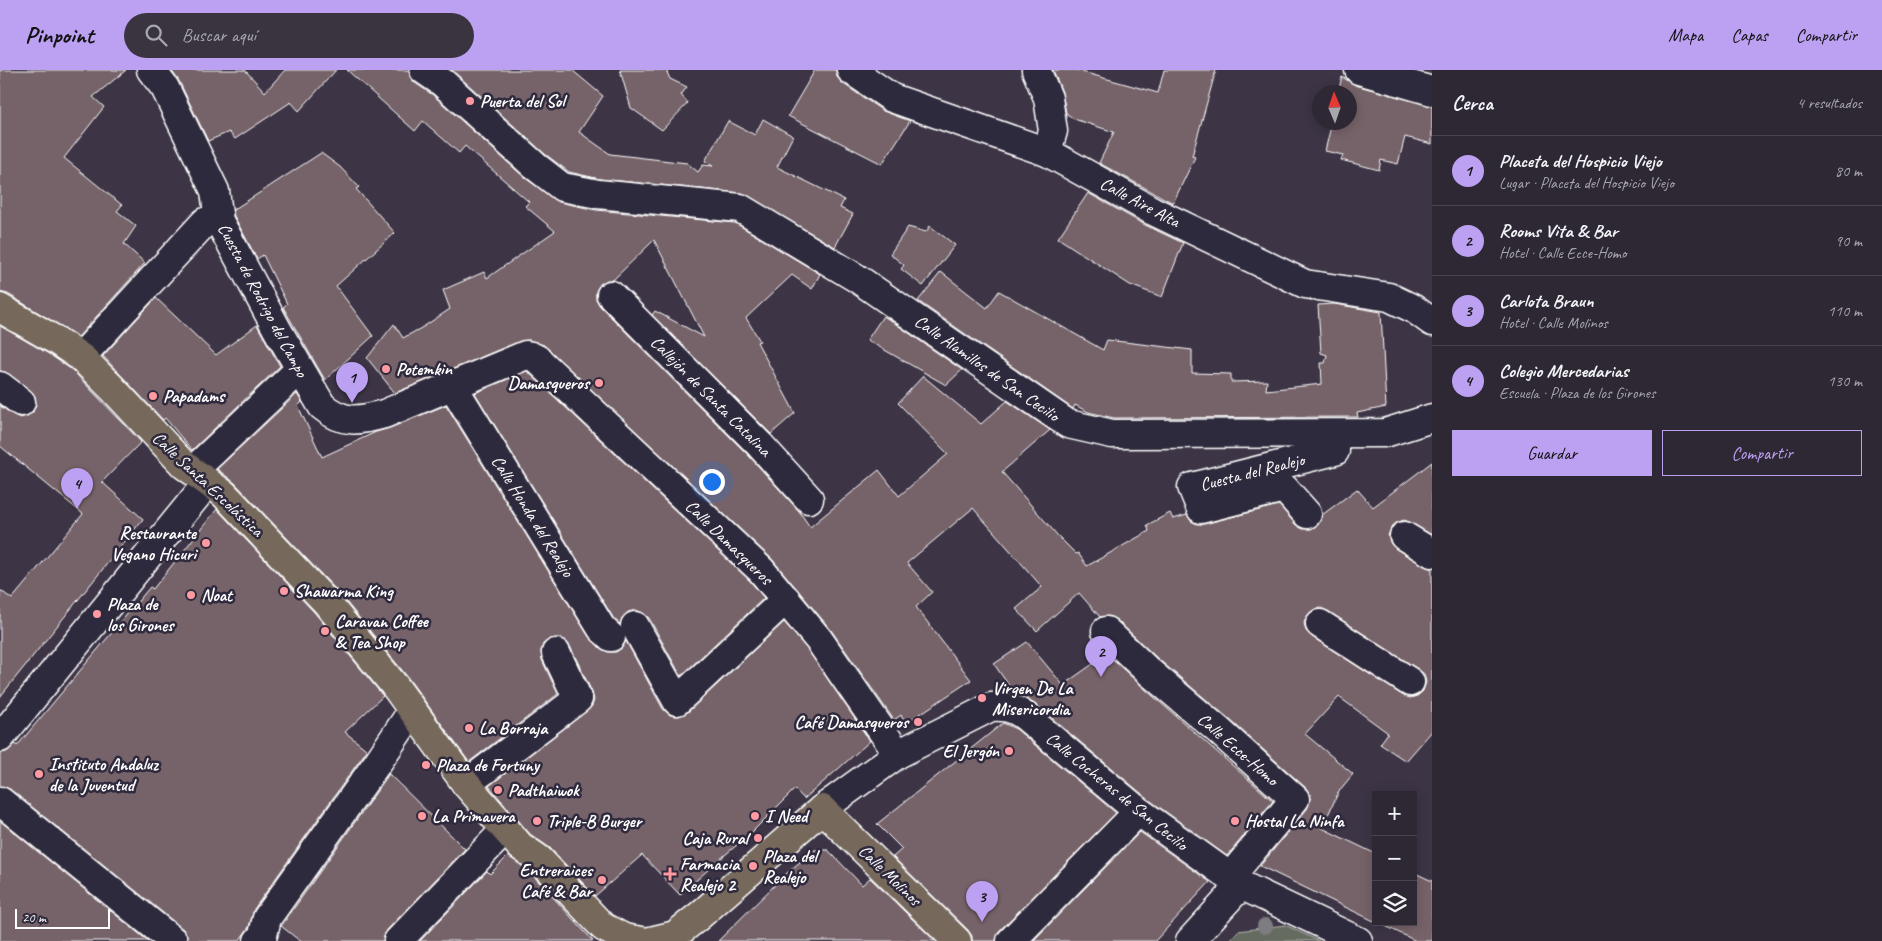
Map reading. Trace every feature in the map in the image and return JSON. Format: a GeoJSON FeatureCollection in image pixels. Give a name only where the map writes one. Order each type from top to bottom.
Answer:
{"type":"FeatureCollection","features":[{"type":"Feature","properties":{"kind":"main road","name":"Calle Santa Escolástica"},"geometry":{"type":"LineString","coordinates":[[0,308],[82,358],[184,465],[204,473],[326,602],[394,685],[412,711]]}},
{"type":"Feature","properties":{"kind":"main road"},"geometry":{"type":"LineString","coordinates":[[412,711],[466,784],[520,846],[539,859],[604,927],[624,938],[642,941]]}},
{"type":"Feature","properties":{"kind":"main road"},"geometry":{"type":"LineString","coordinates":[[650,941],[675,935],[822,809]]}},
{"type":"Feature","properties":{"kind":"main road","name":"Calle Molinos"},"geometry":{"type":"LineString","coordinates":[[822,809],[957,941]]}},
{"type":"Feature","properties":{"kind":"street","name":"Cuesta de Rodrigo del Campo"},"geometry":{"type":"LineString","coordinates":[[151,70],[165,88],[215,191],[218,218],[300,370],[322,406],[332,415],[349,420],[366,419],[384,414],[526,355],[531,356]]}},
{"type":"Feature","properties":{"kind":"street","name":"Calle Alamillos de San Cecilio"},"geometry":{"type":"LineString","coordinates":[[424,70],[443,83],[534,166],[562,187],[598,194],[740,208],[858,279],[1068,424],[1112,434],[1334,442]]}},
{"type":"Feature","properties":{"kind":"street"},"geometry":{"type":"LineString","coordinates":[[458,70],[488,108],[487,123]]}},
{"type":"Feature","properties":{"kind":"street","name":"Calle Aire Alta"},"geometry":{"type":"LineString","coordinates":[[851,70],[892,98],[1048,152],[1153,211],[1305,284],[1389,297],[1414,308],[1432,322]]}},
{"type":"Feature","properties":{"kind":"street"},"geometry":{"type":"LineString","coordinates":[[1036,70],[1048,98],[1053,131],[1048,152]]}},
{"type":"Feature","properties":{"kind":"street"},"geometry":{"type":"LineString","coordinates":[[1359,70],[1432,91]]}},
{"type":"Feature","properties":{"kind":"street"},"geometry":{"type":"LineString","coordinates":[[82,358],[205,222],[218,218]]}},
{"type":"Feature","properties":{"kind":"street","name":"Callejón de Santa Catalina"},"geometry":{"type":"LineString","coordinates":[[611,295],[760,445],[809,499]]}},
{"type":"Feature","properties":{"kind":"street","name":"Calle Damasqueros"},"geometry":{"type":"LineString","coordinates":[[531,356],[538,359],[761,570],[819,640],[898,754]]}},
{"type":"Feature","properties":{"kind":"street"},"geometry":{"type":"LineString","coordinates":[[0,738],[204,473],[300,370]]}},
{"type":"Feature","properties":{"kind":"street","name":"Calle Honda del Realejo"},"geometry":{"type":"LineString","coordinates":[[457,393],[602,629],[623,632],[677,701],[786,599]]}},
{"type":"Feature","properties":{"kind":"street","name":"Cuesta del Realejo"},"geometry":{"type":"LineString","coordinates":[[1306,514],[1284,488],[1201,509],[1192,487],[1334,442],[1385,433],[1432,418]]}},
{"type":"Feature","properties":{"kind":"street"},"geometry":{"type":"LineString","coordinates":[[1404,536],[1432,553]]}},
{"type":"Feature","properties":{"kind":"street"},"geometry":{"type":"LineString","coordinates":[[1320,624],[1410,682]]}},
{"type":"Feature","properties":{"kind":"street","name":"Calle Ecce-Homo"},"geometry":{"type":"LineString","coordinates":[[1106,632],[1295,798],[1236,881]]}},
{"type":"Feature","properties":{"kind":"street"},"geometry":{"type":"LineString","coordinates":[[466,784],[578,699],[556,653]]}},
{"type":"Feature","properties":{"kind":"street","name":"Calle Cocheras de San Cecilio"},"geometry":{"type":"LineString","coordinates":[[898,754],[991,707],[1004,706],[1016,710],[1138,811],[1236,881],[1358,941]]}},
{"type":"Feature","properties":{"kind":"street"},"geometry":{"type":"LineString","coordinates":[[264,939],[267,918],[412,711]]}},
{"type":"Feature","properties":{"kind":"street"},"geometry":{"type":"LineString","coordinates":[[822,809],[898,754]]}},
{"type":"Feature","properties":{"kind":"street"},"geometry":{"type":"LineString","coordinates":[[0,801],[173,941]]}},
{"type":"Feature","properties":{"kind":"street"},"geometry":{"type":"LineString","coordinates":[[1011,941],[1134,816]]}},
{"type":"Feature","properties":{"kind":"street"},"geometry":{"type":"LineString","coordinates":[[398,941],[506,829]]}},
{"type":"Feature","properties":{"kind":"street"},"geometry":{"type":"LineString","coordinates":[[1190,941],[1236,881]]}},
{"type":"Feature","properties":{"kind":"green space"},"geometry":{"type":"Polygon","coordinates":[[[1285,925],[1319,941],[1229,941],[1238,931],[1285,925]]]}},
{"type":"Feature","properties":{"kind":"building"},"geometry":{"type":"Polygon","coordinates":[[[0,70],[126,70],[93,97],[104,107],[64,158],[122,205],[117,211],[136,226],[124,244],[145,263],[78,337],[8,294],[0,292],[0,70]]]}},
{"type":"Feature","properties":{"kind":"building"},"geometry":{"type":"Polygon","coordinates":[[[171,70],[245,70],[265,92],[285,70],[336,70],[299,111],[291,102],[235,139],[229,132],[208,141],[179,81],[171,70]]]}},
{"type":"Feature","properties":{"kind":"building"},"geometry":{"type":"Polygon","coordinates":[[[347,70],[409,70],[410,77],[415,83],[433,95],[525,178],[559,202],[596,210],[735,223],[820,274],[812,289],[792,275],[746,318],[760,341],[757,342],[795,413],[771,434],[652,315],[655,311],[704,337],[654,240],[613,280],[607,280],[600,284],[596,291],[596,299],[600,306],[749,456],[799,511],[810,527],[879,470],[899,496],[948,454],[898,403],[923,376],[981,424],[1007,401],[1050,430],[1002,472],[1058,536],[1076,554],[1078,553],[1087,566],[1149,531],[1147,525],[1170,513],[1173,519],[1187,515],[1191,521],[1197,524],[1204,524],[1279,505],[1296,525],[1303,529],[1311,529],[1318,525],[1322,515],[1357,489],[1373,507],[1432,462],[1432,535],[1404,520],[1396,523],[1391,528],[1388,536],[1391,544],[1396,549],[1432,569],[1432,731],[1406,761],[1380,744],[1388,733],[1339,697],[1305,734],[1353,774],[1339,791],[1322,828],[1372,852],[1372,920],[1260,866],[1307,809],[1310,794],[1306,788],[1157,658],[1117,620],[1109,616],[1100,617],[1079,593],[1037,631],[1016,609],[1042,587],[973,508],[907,563],[932,592],[916,607],[971,680],[905,724],[901,715],[894,720],[831,630],[772,559],[544,345],[529,340],[520,341],[395,393],[367,358],[394,324],[403,338],[423,327],[450,309],[443,290],[484,272],[487,278],[555,231],[525,206],[529,202],[465,146],[459,153],[423,121],[415,131],[347,70]],[[1321,608],[1313,610],[1307,616],[1304,623],[1306,631],[1312,637],[1402,695],[1410,698],[1417,696],[1423,691],[1426,682],[1424,674],[1328,611],[1321,608]]]}},
{"type":"Feature","properties":{"kind":"building"},"geometry":{"type":"Polygon","coordinates":[[[452,70],[572,70],[603,96],[579,132],[610,154],[687,163],[698,172],[703,165],[713,166],[705,161],[728,121],[755,135],[763,119],[793,136],[777,167],[844,200],[840,208],[853,214],[835,247],[742,193],[600,179],[569,172],[545,154],[452,70]]]}},
{"type":"Feature","properties":{"kind":"building"},"geometry":{"type":"Polygon","coordinates":[[[620,70],[666,70],[670,79],[687,87],[681,95],[688,103],[662,130],[631,108],[620,70]]]}},
{"type":"Feature","properties":{"kind":"building"},"geometry":{"type":"Polygon","coordinates":[[[815,70],[836,70],[837,77],[842,83],[883,111],[910,121],[882,164],[788,116],[815,70]]]}},
{"type":"Feature","properties":{"kind":"building"},"geometry":{"type":"Polygon","coordinates":[[[1053,70],[1075,70],[1158,93],[1164,70],[1216,70],[1192,156],[1195,157],[1173,203],[1099,163],[1114,132],[1074,119],[1066,113],[1062,92],[1053,70]]]}},
{"type":"Feature","properties":{"kind":"building"},"geometry":{"type":"Polygon","coordinates":[[[1342,77],[1355,85],[1340,85],[1342,77]]]}},
{"type":"Feature","properties":{"kind":"building"},"geometry":{"type":"Polygon","coordinates":[[[1357,86],[1432,106],[1432,144],[1405,137],[1398,164],[1381,160],[1379,170],[1341,160],[1343,155],[1325,151],[1330,130],[1357,130],[1357,86]]]}},
{"type":"Feature","properties":{"kind":"building"},"geometry":{"type":"Polygon","coordinates":[[[321,153],[340,167],[359,187],[356,189],[395,233],[336,286],[373,336],[325,380],[283,307],[287,304],[263,255],[257,259],[234,216],[233,210],[321,153]]]}},
{"type":"Feature","properties":{"kind":"building"},"geometry":{"type":"Polygon","coordinates":[[[1088,193],[1145,225],[1183,243],[1162,297],[1130,285],[1058,238],[1088,193]]]}},
{"type":"Feature","properties":{"kind":"building"},"geometry":{"type":"Polygon","coordinates":[[[930,226],[955,245],[923,286],[901,269],[904,265],[890,254],[908,227],[926,232],[930,226]]]}},
{"type":"Feature","properties":{"kind":"building"},"geometry":{"type":"Polygon","coordinates":[[[941,272],[987,308],[999,291],[1103,350],[1107,340],[1192,350],[1192,373],[1231,374],[1231,382],[1267,381],[1266,390],[1322,384],[1321,363],[1325,363],[1327,355],[1321,353],[1318,305],[1334,304],[1381,312],[1386,407],[1357,413],[1358,417],[1114,418],[1088,412],[1075,405],[1073,409],[918,301],[941,272]]]}},
{"type":"Feature","properties":{"kind":"building"},"geometry":{"type":"Polygon","coordinates":[[[156,298],[216,355],[257,325],[280,366],[192,450],[165,418],[163,420],[103,356],[156,298]]]}},
{"type":"Feature","properties":{"kind":"building"},"geometry":{"type":"Polygon","coordinates":[[[883,316],[962,370],[946,385],[867,340],[883,316]]]}},
{"type":"Feature","properties":{"kind":"building"},"geometry":{"type":"Polygon","coordinates":[[[0,326],[49,354],[72,370],[141,442],[102,482],[143,519],[0,697],[0,590],[12,599],[83,514],[0,446],[0,406],[20,418],[33,412],[36,404],[35,396],[30,390],[9,374],[0,371],[0,326]]]}},
{"type":"Feature","properties":{"kind":"building"},"geometry":{"type":"Polygon","coordinates":[[[527,371],[750,581],[764,598],[681,676],[649,618],[636,610],[628,612],[622,618],[620,624],[614,619],[475,393],[527,371]]]}},
{"type":"Feature","properties":{"kind":"building"},"geometry":{"type":"Polygon","coordinates":[[[297,394],[302,402],[298,406],[322,457],[376,432],[446,405],[589,637],[601,649],[608,652],[616,652],[622,648],[626,641],[663,709],[670,715],[679,716],[688,712],[784,622],[807,649],[870,741],[804,799],[795,789],[750,834],[680,895],[642,855],[595,896],[550,848],[530,834],[489,786],[592,706],[594,700],[592,692],[570,646],[565,640],[558,638],[550,639],[543,644],[541,651],[542,660],[558,694],[469,762],[406,675],[338,592],[235,483],[217,469],[297,394]]]}},
{"type":"Feature","properties":{"kind":"building"},"geometry":{"type":"Polygon","coordinates":[[[217,509],[314,612],[383,696],[345,732],[367,750],[254,909],[249,927],[239,941],[188,941],[183,929],[10,789],[0,786],[0,753],[6,752],[15,744],[17,746],[150,587],[153,589],[217,509]]]}},
{"type":"Feature","properties":{"kind":"building"},"geometry":{"type":"Polygon","coordinates":[[[1027,642],[1063,685],[1107,654],[1273,801],[1227,856],[1148,799],[1035,704],[1014,693],[994,664],[1027,642]]]}},
{"type":"Feature","properties":{"kind":"building"},"geometry":{"type":"Polygon","coordinates":[[[1003,723],[1016,729],[1116,813],[1000,930],[996,941],[972,941],[972,936],[968,930],[893,857],[902,849],[877,824],[1003,723]]]}},
{"type":"Feature","properties":{"kind":"building"},"geometry":{"type":"Polygon","coordinates":[[[389,774],[465,849],[387,930],[383,941],[300,941],[281,926],[389,774]]]}},
{"type":"Feature","properties":{"kind":"building"},"geometry":{"type":"Polygon","coordinates":[[[0,821],[148,941],[0,941],[0,821]]]}},
{"type":"Feature","properties":{"kind":"building"},"geometry":{"type":"Polygon","coordinates":[[[1140,832],[1210,882],[1155,941],[1033,941],[1140,832]]]}},
{"type":"Feature","properties":{"kind":"building"},"geometry":{"type":"Polygon","coordinates":[[[814,850],[828,850],[862,885],[870,878],[935,941],[718,941],[788,872],[814,850]]]}},
{"type":"Feature","properties":{"kind":"building"},"geometry":{"type":"Polygon","coordinates":[[[508,856],[529,871],[593,941],[420,941],[487,871],[490,874],[508,856]]]}},
{"type":"Feature","properties":{"kind":"building"},"geometry":{"type":"Polygon","coordinates":[[[1417,874],[1432,881],[1432,941],[1416,941],[1385,926],[1417,926],[1417,874]]]}},
{"type":"Feature","properties":{"kind":"place","name":"Puerta del Sol"},"geometry":{"type":"Point","coordinates":[470,101]}},
{"type":"Feature","properties":{"kind":"place","name":"Potemkin"},"geometry":{"type":"Point","coordinates":[386,369]}},
{"type":"Feature","properties":{"kind":"place","name":"Damasqueros"},"geometry":{"type":"Point","coordinates":[599,383]}},
{"type":"Feature","properties":{"kind":"place","name":"Papadams"},"geometry":{"type":"Point","coordinates":[153,396]}},
{"type":"Feature","properties":{"kind":"place","name":"Placeta del Hospicio Viejo"},"geometry":{"type":"Point","coordinates":[352,403]}},
{"type":"Feature","properties":{"kind":"place","name":"Colegio Mercedarias"},"geometry":{"type":"Point","coordinates":[77,509]}},
{"type":"Feature","properties":{"kind":"place","name":"Restaurante Vegano Hicuri"},"geometry":{"type":"Point","coordinates":[206,543]}},
{"type":"Feature","properties":{"kind":"place","name":"Shawarma King"},"geometry":{"type":"Point","coordinates":[284,591]}},
{"type":"Feature","properties":{"kind":"place","name":"Noat"},"geometry":{"type":"Point","coordinates":[191,595]}},
{"type":"Feature","properties":{"kind":"place","name":"Plaza de los Girones"},"geometry":{"type":"Point","coordinates":[97,614]}},
{"type":"Feature","properties":{"kind":"place","name":"Caravan Coffee & Tea Shop"},"geometry":{"type":"Point","coordinates":[325,631]}},
{"type":"Feature","properties":{"kind":"place","name":"Rooms Vita & Bar"},"geometry":{"type":"Point","coordinates":[1101,677]}},
{"type":"Feature","properties":{"kind":"place","name":"Virgen De La Misericordia"},"geometry":{"type":"Point","coordinates":[982,698]}},
{"type":"Feature","properties":{"kind":"place","name":"Café Damasqueros"},"geometry":{"type":"Point","coordinates":[918,722]}},
{"type":"Feature","properties":{"kind":"place","name":"La Borraja"},"geometry":{"type":"Point","coordinates":[469,728]}},
{"type":"Feature","properties":{"kind":"place","name":"El Jergón"},"geometry":{"type":"Point","coordinates":[1009,751]}},
{"type":"Feature","properties":{"kind":"place","name":"Plaza de Fortuny"},"geometry":{"type":"Point","coordinates":[426,765]}},
{"type":"Feature","properties":{"kind":"place","name":"Instituto Andaluz de la Juventud"},"geometry":{"type":"Point","coordinates":[39,774]}},
{"type":"Feature","properties":{"kind":"place","name":"Padthaiwok"},"geometry":{"type":"Point","coordinates":[498,790]}},
{"type":"Feature","properties":{"kind":"place","name":"La Primavera"},"geometry":{"type":"Point","coordinates":[422,816]}},
{"type":"Feature","properties":{"kind":"place","name":"I Need"},"geometry":{"type":"Point","coordinates":[755,816]}},
{"type":"Feature","properties":{"kind":"place","name":"Triple-B Burger"},"geometry":{"type":"Point","coordinates":[537,821]}},
{"type":"Feature","properties":{"kind":"place","name":"Hostal La Ninfa"},"geometry":{"type":"Point","coordinates":[1235,821]}},
{"type":"Feature","properties":{"kind":"place","name":"Caja Rural"},"geometry":{"type":"Point","coordinates":[758,838]}},
{"type":"Feature","properties":{"kind":"place","name":"Plaza del Realejo"},"geometry":{"type":"Point","coordinates":[753,866]}},
{"type":"Feature","properties":{"kind":"place","name":"Farmacia Realejo 2"},"geometry":{"type":"Point","coordinates":[670,874]}},
{"type":"Feature","properties":{"kind":"place","name":"Entreraices Café & Bar"},"geometry":{"type":"Point","coordinates":[602,880]}},
{"type":"Feature","properties":{"kind":"place","name":"Carlota Braun"},"geometry":{"type":"Point","coordinates":[982,922]}}]}
